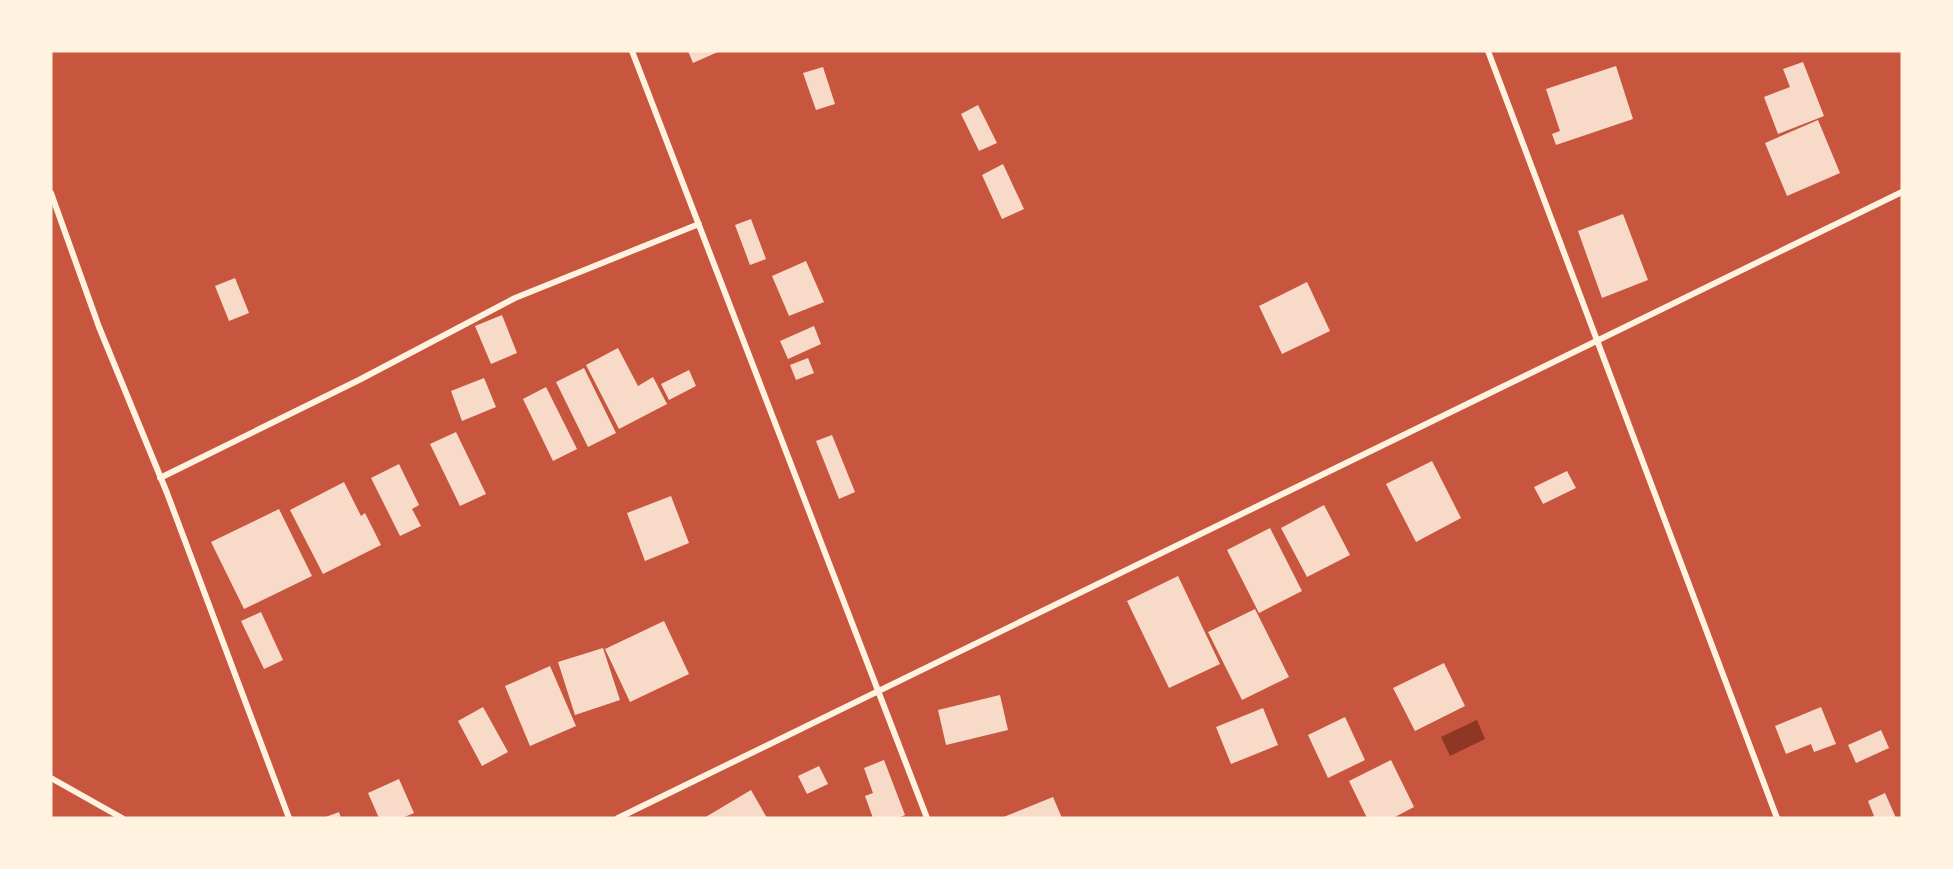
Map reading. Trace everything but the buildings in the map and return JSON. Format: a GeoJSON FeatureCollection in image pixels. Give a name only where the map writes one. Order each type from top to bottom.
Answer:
{"type":"FeatureCollection","features":[{"type":"Feature","properties":{"kind":"street"},"geometry":{"type":"LineString","coordinates":[[632,51],[927,818]]}},
{"type":"Feature","properties":{"kind":"street"},"geometry":{"type":"LineString","coordinates":[[1488,51],[1777,818]]}},
{"type":"Feature","properties":{"kind":"street"},"geometry":{"type":"LineString","coordinates":[[618,818],[1902,192]]}},
{"type":"Feature","properties":{"kind":"street"},"geometry":{"type":"LineString","coordinates":[[51,193],[99,327],[160,478],[289,818]]}},
{"type":"Feature","properties":{"kind":"street"},"geometry":{"type":"LineString","coordinates":[[160,478],[359,380],[515,298],[699,224]]}},
{"type":"Feature","properties":{"kind":"street"},"geometry":{"type":"LineString","coordinates":[[51,778],[122,818]]}},
{"type":"Feature","properties":{"kind":"shaded area"},"geometry":{"type":"Polygon","coordinates":[[[1477,720],[1485,739],[1450,756],[1441,737],[1477,720]]]}}]}
